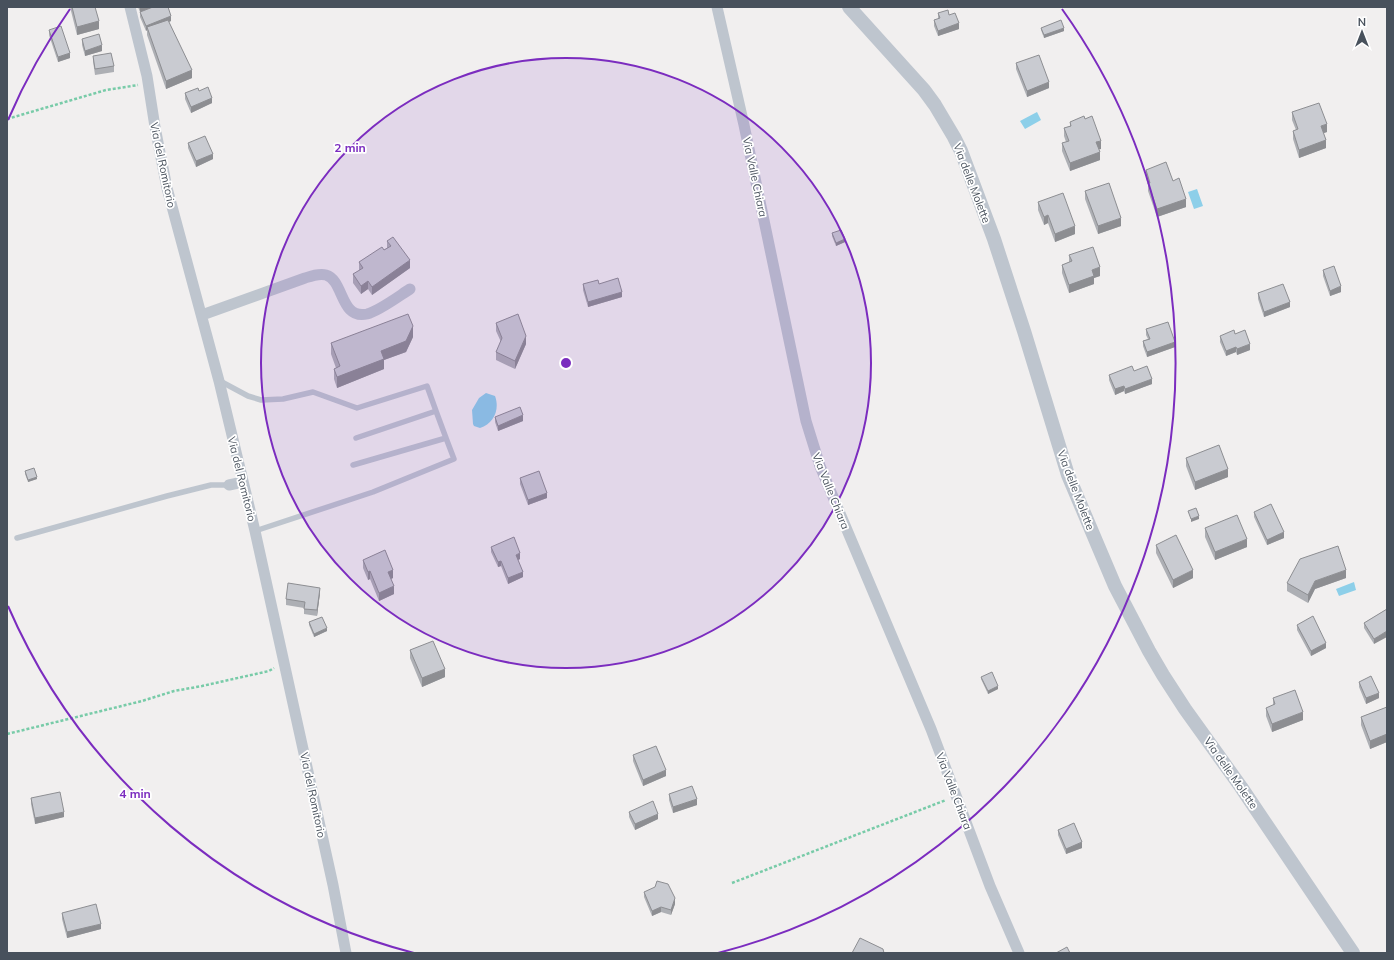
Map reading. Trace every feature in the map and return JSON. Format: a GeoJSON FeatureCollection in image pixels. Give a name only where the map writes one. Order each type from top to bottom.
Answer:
{"type":"FeatureCollection","features":[{"type":"Feature","properties":{"kind":"street","name":"Via del Romitorio"},"geometry":{"type":"LineString","coordinates":[[130,7],[148,82],[167,188],[220,381],[255,532],[333,885],[346,953]]}},
{"type":"Feature","properties":{"kind":"street","name":"Via Valle Chiara"},"geometry":{"type":"LineString","coordinates":[[717,7],[744,125],[805,413],[815,452],[931,729],[990,886],[1019,953]]}},
{"type":"Feature","properties":{"kind":"street","name":"Via delle Molette"},"geometry":{"type":"LineString","coordinates":[[849,7],[928,95],[946,122],[961,151],[994,238],[1068,475],[1115,586],[1149,651],[1185,708],[1241,787],[1353,953]]}},
{"type":"Feature","properties":{"kind":"street"},"geometry":{"type":"LineString","coordinates":[[202,315],[305,278],[323,274],[330,276],[350,309],[360,314],[369,313],[410,289]]}},
{"type":"Feature","properties":{"kind":"street"},"geometry":{"type":"LineString","coordinates":[[229,485],[243,482]]}},
{"type":"Feature","properties":{"kind":"lane"},"geometry":{"type":"LineString","coordinates":[[220,381],[248,396],[262,400],[277,400],[313,392],[357,408],[427,386],[454,459],[373,492],[255,532]]}},
{"type":"Feature","properties":{"kind":"lane"},"geometry":{"type":"LineString","coordinates":[[356,438],[436,411]]}},
{"type":"Feature","properties":{"kind":"lane"},"geometry":{"type":"LineString","coordinates":[[353,465],[446,438]]}},
{"type":"Feature","properties":{"kind":"lane"},"geometry":{"type":"LineString","coordinates":[[17,538],[167,496],[211,485],[229,485]]}},
{"type":"Feature","properties":{"kind":"path"},"geometry":{"type":"LineString","coordinates":[[7,118],[106,90],[134,86],[148,82]]}},
{"type":"Feature","properties":{"kind":"path"},"geometry":{"type":"LineString","coordinates":[[7,734],[142,701],[174,691],[269,671],[285,664]]}},
{"type":"Feature","properties":{"kind":"path"},"geometry":{"type":"LineString","coordinates":[[732,883],[956,796]]}},
{"type":"Feature","properties":{"kind":"water"},"geometry":{"type":"Polygon","coordinates":[[[1037,112],[1041,120],[1025,129],[1020,121],[1037,112]]]}},
{"type":"Feature","properties":{"kind":"water"},"geometry":{"type":"Polygon","coordinates":[[[1197,189],[1203,206],[1194,209],[1188,192],[1197,189]]]}},
{"type":"Feature","properties":{"kind":"water"},"geometry":{"type":"Polygon","coordinates":[[[486,393],[495,396],[497,406],[492,420],[480,428],[474,426],[473,424],[472,410],[479,398],[486,393]]]}},
{"type":"Feature","properties":{"kind":"water"},"geometry":{"type":"Polygon","coordinates":[[[1354,582],[1356,590],[1339,596],[1336,589],[1354,582]]]}},
{"type":"Feature","properties":{"kind":"building"},"geometry":{"type":"Polygon","coordinates":[[[72,7],[95,7],[99,21],[77,27],[72,7]]]}},
{"type":"Feature","properties":{"kind":"building"},"geometry":{"type":"Polygon","coordinates":[[[153,7],[168,7],[171,16],[146,26],[140,12],[153,7]]]}},
{"type":"Feature","properties":{"kind":"building"},"geometry":{"type":"Polygon","coordinates":[[[948,10],[949,15],[955,13],[959,23],[938,31],[934,20],[940,18],[938,13],[948,10]]]}},
{"type":"Feature","properties":{"kind":"building"},"geometry":{"type":"Polygon","coordinates":[[[168,20],[192,70],[166,81],[147,27],[168,20]]]}},
{"type":"Feature","properties":{"kind":"building"},"geometry":{"type":"Polygon","coordinates":[[[1061,20],[1064,28],[1044,35],[1041,28],[1061,20]]]}},
{"type":"Feature","properties":{"kind":"building"},"geometry":{"type":"Polygon","coordinates":[[[61,26],[70,53],[58,57],[49,30],[61,26]]]}},
{"type":"Feature","properties":{"kind":"building"},"geometry":{"type":"Polygon","coordinates":[[[99,34],[102,45],[85,51],[82,39],[99,34]]]}},
{"type":"Feature","properties":{"kind":"building"},"geometry":{"type":"Polygon","coordinates":[[[111,53],[114,66],[95,69],[93,56],[111,53]]]}},
{"type":"Feature","properties":{"kind":"building"},"geometry":{"type":"Polygon","coordinates":[[[1039,55],[1049,82],[1027,91],[1016,63],[1039,55]]]}},
{"type":"Feature","properties":{"kind":"building"},"geometry":{"type":"Polygon","coordinates":[[[208,87],[212,98],[191,107],[185,93],[198,88],[199,91],[208,87]]]}},
{"type":"Feature","properties":{"kind":"building"},"geometry":{"type":"Polygon","coordinates":[[[1319,103],[1327,124],[1321,126],[1326,140],[1299,150],[1293,131],[1298,129],[1292,112],[1319,103]]]}},
{"type":"Feature","properties":{"kind":"building"},"geometry":{"type":"Polygon","coordinates":[[[1084,116],[1085,119],[1092,116],[1101,141],[1096,142],[1100,152],[1070,163],[1062,143],[1069,141],[1064,128],[1071,126],[1070,122],[1084,116]]]}},
{"type":"Feature","properties":{"kind":"building"},"geometry":{"type":"Polygon","coordinates":[[[205,136],[213,154],[196,161],[188,143],[205,136]]]}},
{"type":"Feature","properties":{"kind":"building"},"geometry":{"type":"Polygon","coordinates":[[[1166,162],[1173,181],[1179,178],[1186,199],[1157,209],[1148,183],[1150,183],[1146,170],[1166,162]]]}},
{"type":"Feature","properties":{"kind":"building"},"geometry":{"type":"Polygon","coordinates":[[[1109,183],[1121,218],[1098,226],[1085,191],[1109,183]]]}},
{"type":"Feature","properties":{"kind":"building"},"geometry":{"type":"Polygon","coordinates":[[[1063,193],[1075,226],[1055,234],[1048,215],[1044,217],[1038,202],[1063,193]]]}},
{"type":"Feature","properties":{"kind":"building"},"geometry":{"type":"Polygon","coordinates":[[[841,230],[845,239],[836,243],[832,233],[841,230]]]}},
{"type":"Feature","properties":{"kind":"building"},"geometry":{"type":"Polygon","coordinates":[[[393,237],[410,260],[372,287],[368,281],[361,286],[353,274],[363,268],[359,262],[382,247],[384,250],[391,246],[387,241],[393,237]]]}},
{"type":"Feature","properties":{"kind":"building"},"geometry":{"type":"Polygon","coordinates":[[[1093,247],[1100,267],[1092,270],[1094,276],[1069,285],[1062,265],[1072,261],[1069,255],[1093,247]]]}},
{"type":"Feature","properties":{"kind":"building"},"geometry":{"type":"Polygon","coordinates":[[[1334,266],[1341,286],[1330,291],[1323,270],[1334,266]]]}},
{"type":"Feature","properties":{"kind":"building"},"geometry":{"type":"Polygon","coordinates":[[[618,278],[622,292],[588,302],[583,284],[598,280],[599,284],[618,278]]]}},
{"type":"Feature","properties":{"kind":"building"},"geometry":{"type":"Polygon","coordinates":[[[1283,284],[1290,302],[1264,312],[1258,293],[1283,284]]]}},
{"type":"Feature","properties":{"kind":"building"},"geometry":{"type":"Polygon","coordinates":[[[408,314],[413,326],[406,341],[381,351],[384,359],[337,377],[334,369],[340,366],[331,343],[408,314]]]}},
{"type":"Feature","properties":{"kind":"building"},"geometry":{"type":"Polygon","coordinates":[[[518,314],[526,336],[515,361],[496,352],[502,338],[496,323],[518,314]]]}},
{"type":"Feature","properties":{"kind":"building"},"geometry":{"type":"Polygon","coordinates":[[[1168,322],[1175,342],[1147,352],[1143,341],[1150,339],[1146,329],[1168,322]]]}},
{"type":"Feature","properties":{"kind":"building"},"geometry":{"type":"Polygon","coordinates":[[[1234,330],[1235,334],[1245,330],[1250,344],[1226,351],[1220,336],[1234,330]]]}},
{"type":"Feature","properties":{"kind":"building"},"geometry":{"type":"Polygon","coordinates":[[[1132,366],[1134,371],[1147,366],[1152,379],[1125,389],[1124,386],[1115,389],[1109,375],[1132,366]]]}},
{"type":"Feature","properties":{"kind":"building"},"geometry":{"type":"Polygon","coordinates":[[[520,407],[523,415],[498,426],[495,417],[520,407]]]}},
{"type":"Feature","properties":{"kind":"building"},"geometry":{"type":"Polygon","coordinates":[[[1219,445],[1228,469],[1195,482],[1186,458],[1219,445]]]}},
{"type":"Feature","properties":{"kind":"building"},"geometry":{"type":"Polygon","coordinates":[[[34,468],[37,477],[28,480],[25,471],[34,468]]]}},
{"type":"Feature","properties":{"kind":"building"},"geometry":{"type":"Polygon","coordinates":[[[539,471],[547,493],[528,500],[520,478],[539,471]]]}},
{"type":"Feature","properties":{"kind":"building"},"geometry":{"type":"Polygon","coordinates":[[[1271,504],[1284,532],[1267,540],[1254,512],[1271,504]]]}},
{"type":"Feature","properties":{"kind":"building"},"geometry":{"type":"Polygon","coordinates":[[[1196,508],[1199,516],[1191,519],[1188,511],[1196,508]]]}},
{"type":"Feature","properties":{"kind":"building"},"geometry":{"type":"Polygon","coordinates":[[[1237,515],[1247,539],[1215,552],[1205,528],[1237,515]]]}},
{"type":"Feature","properties":{"kind":"building"},"geometry":{"type":"Polygon","coordinates":[[[1176,535],[1193,570],[1173,580],[1156,545],[1176,535]]]}},
{"type":"Feature","properties":{"kind":"building"},"geometry":{"type":"Polygon","coordinates":[[[514,537],[520,553],[516,555],[523,572],[508,578],[501,561],[498,562],[491,547],[514,537]]]}},
{"type":"Feature","properties":{"kind":"building"},"geometry":{"type":"Polygon","coordinates":[[[1338,546],[1346,570],[1315,581],[1308,595],[1287,583],[1300,559],[1338,546]]]}},
{"type":"Feature","properties":{"kind":"building"},"geometry":{"type":"Polygon","coordinates":[[[385,550],[393,570],[388,572],[394,586],[379,593],[370,571],[368,572],[363,560],[385,550]]]}},
{"type":"Feature","properties":{"kind":"building"},"geometry":{"type":"Polygon","coordinates":[[[288,583],[320,588],[317,610],[304,609],[305,602],[286,599],[288,583]]]}},
{"type":"Feature","properties":{"kind":"building"},"geometry":{"type":"Polygon","coordinates":[[[1387,609],[1387,631],[1374,639],[1364,623],[1387,609]]]}},
{"type":"Feature","properties":{"kind":"building"},"geometry":{"type":"Polygon","coordinates":[[[1313,616],[1326,643],[1311,651],[1297,625],[1313,616]]]}},
{"type":"Feature","properties":{"kind":"building"},"geometry":{"type":"Polygon","coordinates":[[[322,617],[327,628],[314,634],[309,622],[322,617]]]}},
{"type":"Feature","properties":{"kind":"building"},"geometry":{"type":"Polygon","coordinates":[[[433,641],[445,669],[422,678],[410,650],[433,641]]]}},
{"type":"Feature","properties":{"kind":"building"},"geometry":{"type":"Polygon","coordinates":[[[992,672],[998,686],[988,691],[981,677],[992,672]]]}},
{"type":"Feature","properties":{"kind":"building"},"geometry":{"type":"Polygon","coordinates":[[[1371,676],[1379,693],[1366,698],[1359,682],[1371,676]]]}},
{"type":"Feature","properties":{"kind":"building"},"geometry":{"type":"Polygon","coordinates":[[[1295,690],[1303,712],[1272,724],[1266,708],[1275,704],[1273,698],[1295,690]]]}},
{"type":"Feature","properties":{"kind":"building"},"geometry":{"type":"Polygon","coordinates":[[[1387,707],[1387,734],[1370,741],[1361,717],[1387,707]]]}},
{"type":"Feature","properties":{"kind":"building"},"geometry":{"type":"Polygon","coordinates":[[[656,746],[666,770],[643,780],[633,755],[656,746]]]}},
{"type":"Feature","properties":{"kind":"building"},"geometry":{"type":"Polygon","coordinates":[[[692,786],[697,799],[673,807],[669,794],[692,786]]]}},
{"type":"Feature","properties":{"kind":"building"},"geometry":{"type":"Polygon","coordinates":[[[60,792],[64,812],[35,818],[31,798],[60,792]]]}},
{"type":"Feature","properties":{"kind":"building"},"geometry":{"type":"Polygon","coordinates":[[[653,801],[658,814],[635,824],[629,812],[653,801]]]}},
{"type":"Feature","properties":{"kind":"building"},"geometry":{"type":"Polygon","coordinates":[[[1074,823],[1082,842],[1066,849],[1058,830],[1074,823]]]}},
{"type":"Feature","properties":{"kind":"building"},"geometry":{"type":"Polygon","coordinates":[[[657,881],[668,884],[675,898],[671,910],[661,907],[652,911],[644,892],[655,887],[657,881]]]}},
{"type":"Feature","properties":{"kind":"building"},"geometry":{"type":"Polygon","coordinates":[[[96,904],[101,924],[67,932],[62,913],[96,904]]]}},
{"type":"Feature","properties":{"kind":"building"},"geometry":{"type":"Polygon","coordinates":[[[860,938],[883,949],[884,953],[852,953],[860,938]]]}},
{"type":"Feature","properties":{"kind":"building"},"geometry":{"type":"Polygon","coordinates":[[[1067,947],[1070,953],[1056,953],[1067,947]]]}}]}
